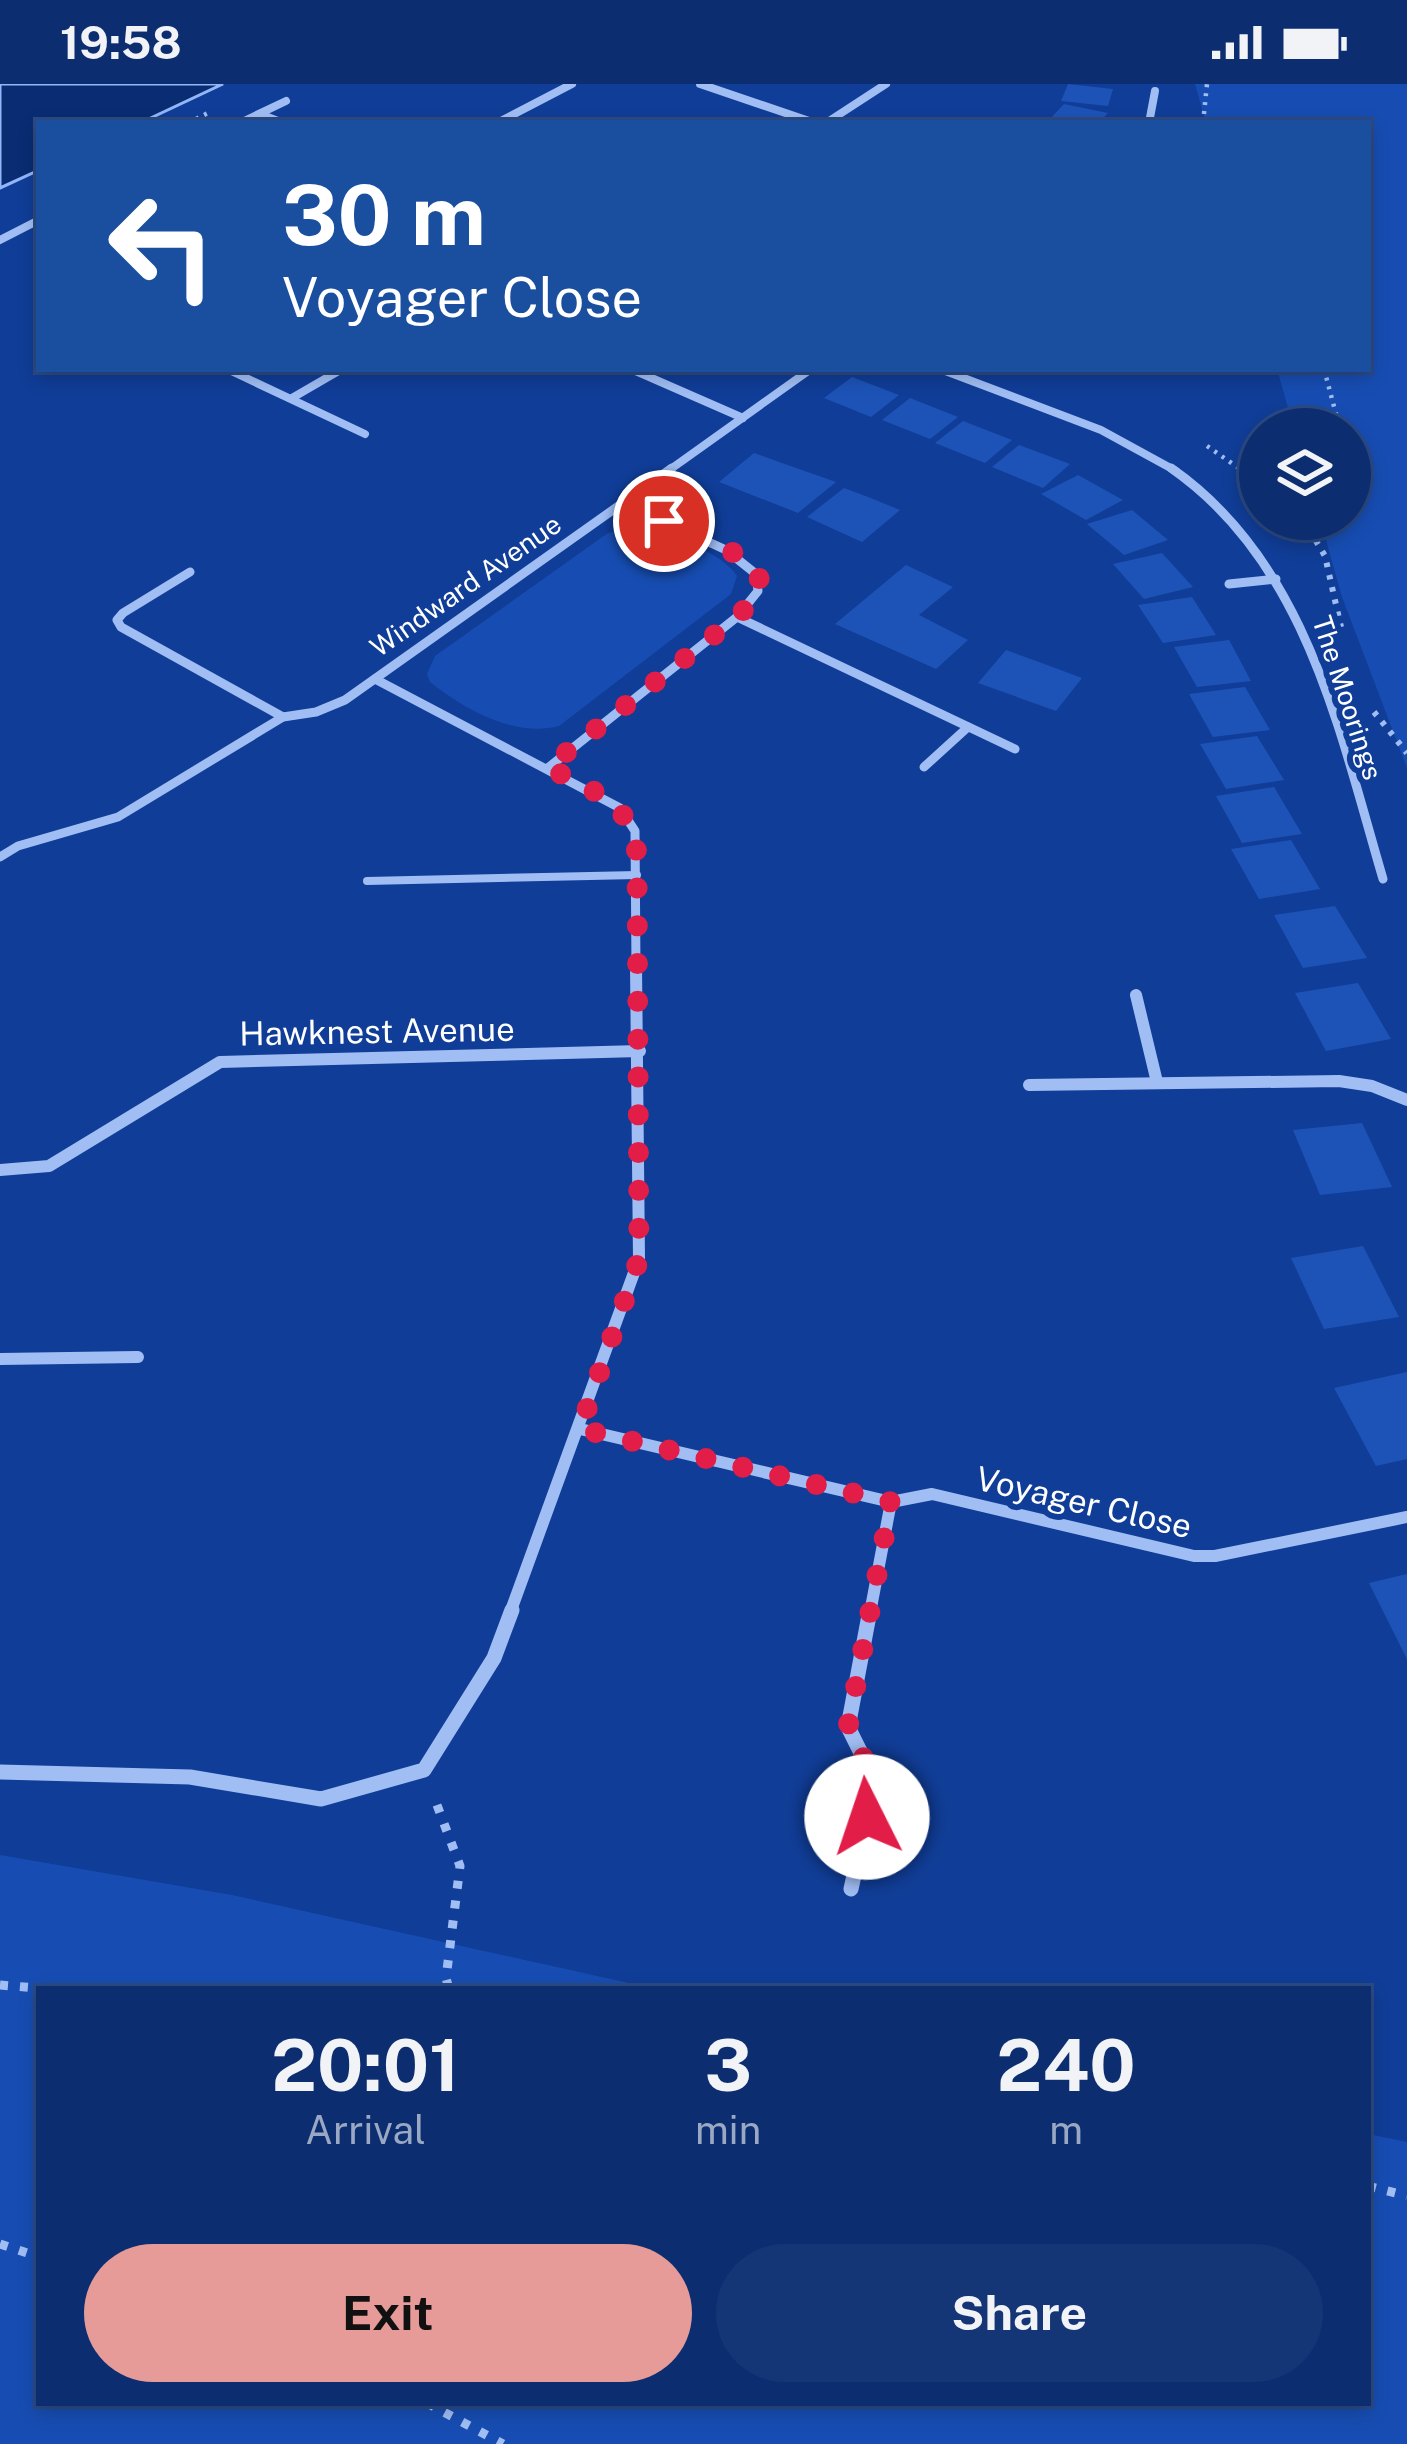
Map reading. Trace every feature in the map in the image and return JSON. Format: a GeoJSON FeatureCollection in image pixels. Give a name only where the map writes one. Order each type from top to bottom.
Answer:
{"type":"FeatureCollection","features":[{"type":"Feature","properties":{"kind":"street"},"geometry":{"type":"LineString","coordinates":[[503,120],[572,84]]}},
{"type":"Feature","properties":{"kind":"street"},"geometry":{"type":"LineString","coordinates":[[700,84],[806,120]]}},
{"type":"Feature","properties":{"kind":"street"},"geometry":{"type":"LineString","coordinates":[[831,120],[886,84]]}},
{"type":"Feature","properties":{"kind":"street"},"geometry":{"type":"LineString","coordinates":[[1150,120],[1155,92]]}},
{"type":"Feature","properties":{"kind":"street"},"geometry":{"type":"LineString","coordinates":[[246,120],[286,101]]}},
{"type":"Feature","properties":{"kind":"street"},"geometry":{"type":"LineString","coordinates":[[260,113],[276,120]]}},
{"type":"Feature","properties":{"kind":"street"},"geometry":{"type":"LineString","coordinates":[[0,240],[36,222]]}},
{"type":"Feature","properties":{"kind":"street"},"geometry":{"type":"LineString","coordinates":[[234,372],[365,434]]}},
{"type":"Feature","properties":{"kind":"street"},"geometry":{"type":"LineString","coordinates":[[292,398],[337,372]]}},
{"type":"Feature","properties":{"kind":"street"},"geometry":{"type":"LineString","coordinates":[[638,372],[743,418]]}},
{"type":"Feature","properties":{"kind":"street","name":"Windward Avenue"},"geometry":{"type":"LineString","coordinates":[[424,1769],[494,1658],[639,1259],[637,875],[635,831],[620,808],[375,679],[807,372]]}},
{"type":"Feature","properties":{"kind":"street","name":"The Moorings"},"geometry":{"type":"LineString","coordinates":[[947,372],[1155,457],[1216,501],[1295,608],[1383,878]]}},
{"type":"Feature","properties":{"kind":"street"},"geometry":{"type":"LineString","coordinates":[[548,767],[737,617],[755,598],[760,584],[756,570],[738,555],[626,504]]}},
{"type":"Feature","properties":{"kind":"street"},"geometry":{"type":"LineString","coordinates":[[190,572],[124,613],[117,620],[121,627],[284,717]]}},
{"type":"Feature","properties":{"kind":"street"},"geometry":{"type":"LineString","coordinates":[[1229,584],[1276,579]]}},
{"type":"Feature","properties":{"kind":"street"},"geometry":{"type":"LineString","coordinates":[[737,617],[1015,749]]}},
{"type":"Feature","properties":{"kind":"street"},"geometry":{"type":"LineString","coordinates":[[0,856],[18,846],[118,817],[284,717],[316,712],[375,679]]}},
{"type":"Feature","properties":{"kind":"street"},"geometry":{"type":"LineString","coordinates":[[924,767],[968,728]]}},
{"type":"Feature","properties":{"kind":"street"},"geometry":{"type":"LineString","coordinates":[[1136,994],[1157,1082]]}},
{"type":"Feature","properties":{"kind":"street","name":"Hawknest Avenue"},"geometry":{"type":"LineString","coordinates":[[0,1170],[49,1166],[220,1062],[640,1051]]}},
{"type":"Feature","properties":{"kind":"street"},"geometry":{"type":"LineString","coordinates":[[1029,1085],[1340,1081],[1372,1085],[1407,1100]]}},
{"type":"Feature","properties":{"kind":"street"},"geometry":{"type":"LineString","coordinates":[[0,1359],[138,1357]]}},
{"type":"Feature","properties":{"kind":"street","name":"Voyager Close"},"geometry":{"type":"LineString","coordinates":[[580,1429],[891,1502],[932,1494],[1194,1556],[1215,1556],[1407,1517]]}},
{"type":"Feature","properties":{"kind":"street"},"geometry":{"type":"LineString","coordinates":[[850,1889],[875,1781],[848,1727],[891,1502]]}},
{"type":"Feature","properties":{"kind":"street"},"geometry":{"type":"LineString","coordinates":[[0,1772],[190,1777],[321,1798],[424,1769]]}},
{"type":"Feature","properties":{"kind":"lane"},"geometry":{"type":"LineString","coordinates":[[367,880],[637,875]]}},
{"type":"Feature","properties":{"kind":"path"},"geometry":{"type":"LineString","coordinates":[[1203,120],[1207,84]]}},
{"type":"Feature","properties":{"kind":"path"},"geometry":{"type":"LineString","coordinates":[[1325,372],[1334,408]]}},
{"type":"Feature","properties":{"kind":"path"},"geometry":{"type":"LineString","coordinates":[[424,1769],[460,1866],[447,1983]]}},
{"type":"Feature","properties":{"kind":"path"},"geometry":{"type":"LineString","coordinates":[[0,1984],[36,1988]]}},
{"type":"Feature","properties":{"kind":"path"},"geometry":{"type":"LineString","coordinates":[[1371,2187],[1407,2196]]}},
{"type":"Feature","properties":{"kind":"path"},"geometry":{"type":"LineString","coordinates":[[0,2244],[36,2256]]}},
{"type":"Feature","properties":{"kind":"path"},"geometry":{"type":"LineString","coordinates":[[433,2406],[503,2444]]}},
{"type":"Feature","properties":{"kind":"shaded area"},"geometry":{"type":"Polygon","coordinates":[[[0,84],[223,84],[146,120],[36,120],[36,171],[0,188],[0,84]]]}},
{"type":"Feature","properties":{"kind":"shaded area"},"geometry":{"type":"Polygon","coordinates":[[[1195,84],[1407,84],[1407,768],[1342,597],[1326,540],[1371,540],[1371,408],[1288,408],[1278,372],[1371,372],[1371,120],[1205,120],[1195,84]]]}},
{"type":"Feature","properties":{"kind":"shaded area"},"geometry":{"type":"Polygon","coordinates":[[[636,527],[676,537],[719,559],[737,576],[731,594],[559,726],[525,728],[491,719],[430,682],[427,674],[435,656],[608,533],[636,527]]]}},
{"type":"Feature","properties":{"kind":"shaded area"},"geometry":{"type":"Polygon","coordinates":[[[0,1855],[232,1895],[642,1986],[36,1986],[36,2406],[1371,2406],[1371,2135],[1407,2142],[1407,2444],[0,2444],[0,1855]]]}},
{"type":"Feature","properties":{"kind":"building"},"geometry":{"type":"Polygon","coordinates":[[[1068,84],[1113,89],[1108,106],[1061,101],[1068,84]]]}},
{"type":"Feature","properties":{"kind":"building"},"geometry":{"type":"Polygon","coordinates":[[[1064,104],[1108,113],[1102,120],[1049,120],[1064,104]]]}},
{"type":"Feature","properties":{"kind":"building"},"geometry":{"type":"Polygon","coordinates":[[[852,377],[899,395],[871,417],[824,398],[852,377]]]}},
{"type":"Feature","properties":{"kind":"building"},"geometry":{"type":"Polygon","coordinates":[[[910,398],[958,417],[930,439],[882,420],[910,398]]]}},
{"type":"Feature","properties":{"kind":"building"},"geometry":{"type":"Polygon","coordinates":[[[963,421],[1012,440],[985,463],[935,443],[963,421]]]}},
{"type":"Feature","properties":{"kind":"building"},"geometry":{"type":"Polygon","coordinates":[[[1019,445],[1070,464],[1043,488],[992,467],[1019,445]]]}},
{"type":"Feature","properties":{"kind":"building"},"geometry":{"type":"Polygon","coordinates":[[[754,453],[836,482],[798,513],[719,482],[754,453]]]}},
{"type":"Feature","properties":{"kind":"building"},"geometry":{"type":"Polygon","coordinates":[[[1078,475],[1123,500],[1086,520],[1041,494],[1078,475]]]}},
{"type":"Feature","properties":{"kind":"building"},"geometry":{"type":"Polygon","coordinates":[[[844,488],[900,510],[862,542],[807,517],[844,488]]]}},
{"type":"Feature","properties":{"kind":"building"},"geometry":{"type":"Polygon","coordinates":[[[1132,510],[1168,540],[1124,555],[1087,524],[1132,510]]]}},
{"type":"Feature","properties":{"kind":"building"},"geometry":{"type":"Polygon","coordinates":[[[1162,553],[1193,587],[1144,599],[1113,564],[1162,553]]]}},
{"type":"Feature","properties":{"kind":"building"},"geometry":{"type":"Polygon","coordinates":[[[906,565],[953,587],[919,615],[968,640],[936,669],[835,624],[906,565]]]}},
{"type":"Feature","properties":{"kind":"building"},"geometry":{"type":"Polygon","coordinates":[[[1192,597],[1216,635],[1163,643],[1138,605],[1192,597]]]}},
{"type":"Feature","properties":{"kind":"building"},"geometry":{"type":"Polygon","coordinates":[[[1229,640],[1251,681],[1197,687],[1174,647],[1229,640]]]}},
{"type":"Feature","properties":{"kind":"building"},"geometry":{"type":"Polygon","coordinates":[[[1006,650],[1082,678],[1056,711],[978,683],[1006,650]]]}},
{"type":"Feature","properties":{"kind":"building"},"geometry":{"type":"Polygon","coordinates":[[[1245,687],[1270,730],[1213,737],[1189,694],[1245,687]]]}},
{"type":"Feature","properties":{"kind":"building"},"geometry":{"type":"Polygon","coordinates":[[[1257,736],[1284,780],[1226,789],[1200,744],[1257,736]]]}},
{"type":"Feature","properties":{"kind":"building"},"geometry":{"type":"Polygon","coordinates":[[[1274,787],[1302,834],[1242,843],[1216,796],[1274,787]]]}},
{"type":"Feature","properties":{"kind":"building"},"geometry":{"type":"Polygon","coordinates":[[[1291,840],[1320,889],[1259,899],[1231,849],[1291,840]]]}},
{"type":"Feature","properties":{"kind":"building"},"geometry":{"type":"Polygon","coordinates":[[[1335,906],[1367,958],[1303,968],[1274,915],[1335,906]]]}},
{"type":"Feature","properties":{"kind":"building"},"geometry":{"type":"Polygon","coordinates":[[[1358,983],[1391,1039],[1326,1051],[1295,993],[1358,983]]]}},
{"type":"Feature","properties":{"kind":"building"},"geometry":{"type":"Polygon","coordinates":[[[1362,1123],[1392,1187],[1320,1195],[1293,1130],[1362,1123]]]}},
{"type":"Feature","properties":{"kind":"building"},"geometry":{"type":"Polygon","coordinates":[[[1363,1246],[1399,1317],[1324,1329],[1291,1258],[1363,1246]]]}},
{"type":"Feature","properties":{"kind":"building"},"geometry":{"type":"Polygon","coordinates":[[[1407,1372],[1407,1459],[1376,1466],[1334,1388],[1407,1372]]]}},
{"type":"Feature","properties":{"kind":"building"},"geometry":{"type":"Polygon","coordinates":[[[1407,1574],[1407,1659],[1369,1583],[1407,1574]]]}},
{"type":"Feature","properties":{"kind":"route"},"geometry":{"type":"LineString","coordinates":[[664,521],[738,555],[756,570],[760,584],[755,598],[737,617],[548,767],[620,808],[635,831],[637,857],[639,1259],[580,1429],[891,1502],[848,1727],[875,1781],[867,1817]]}}]}
